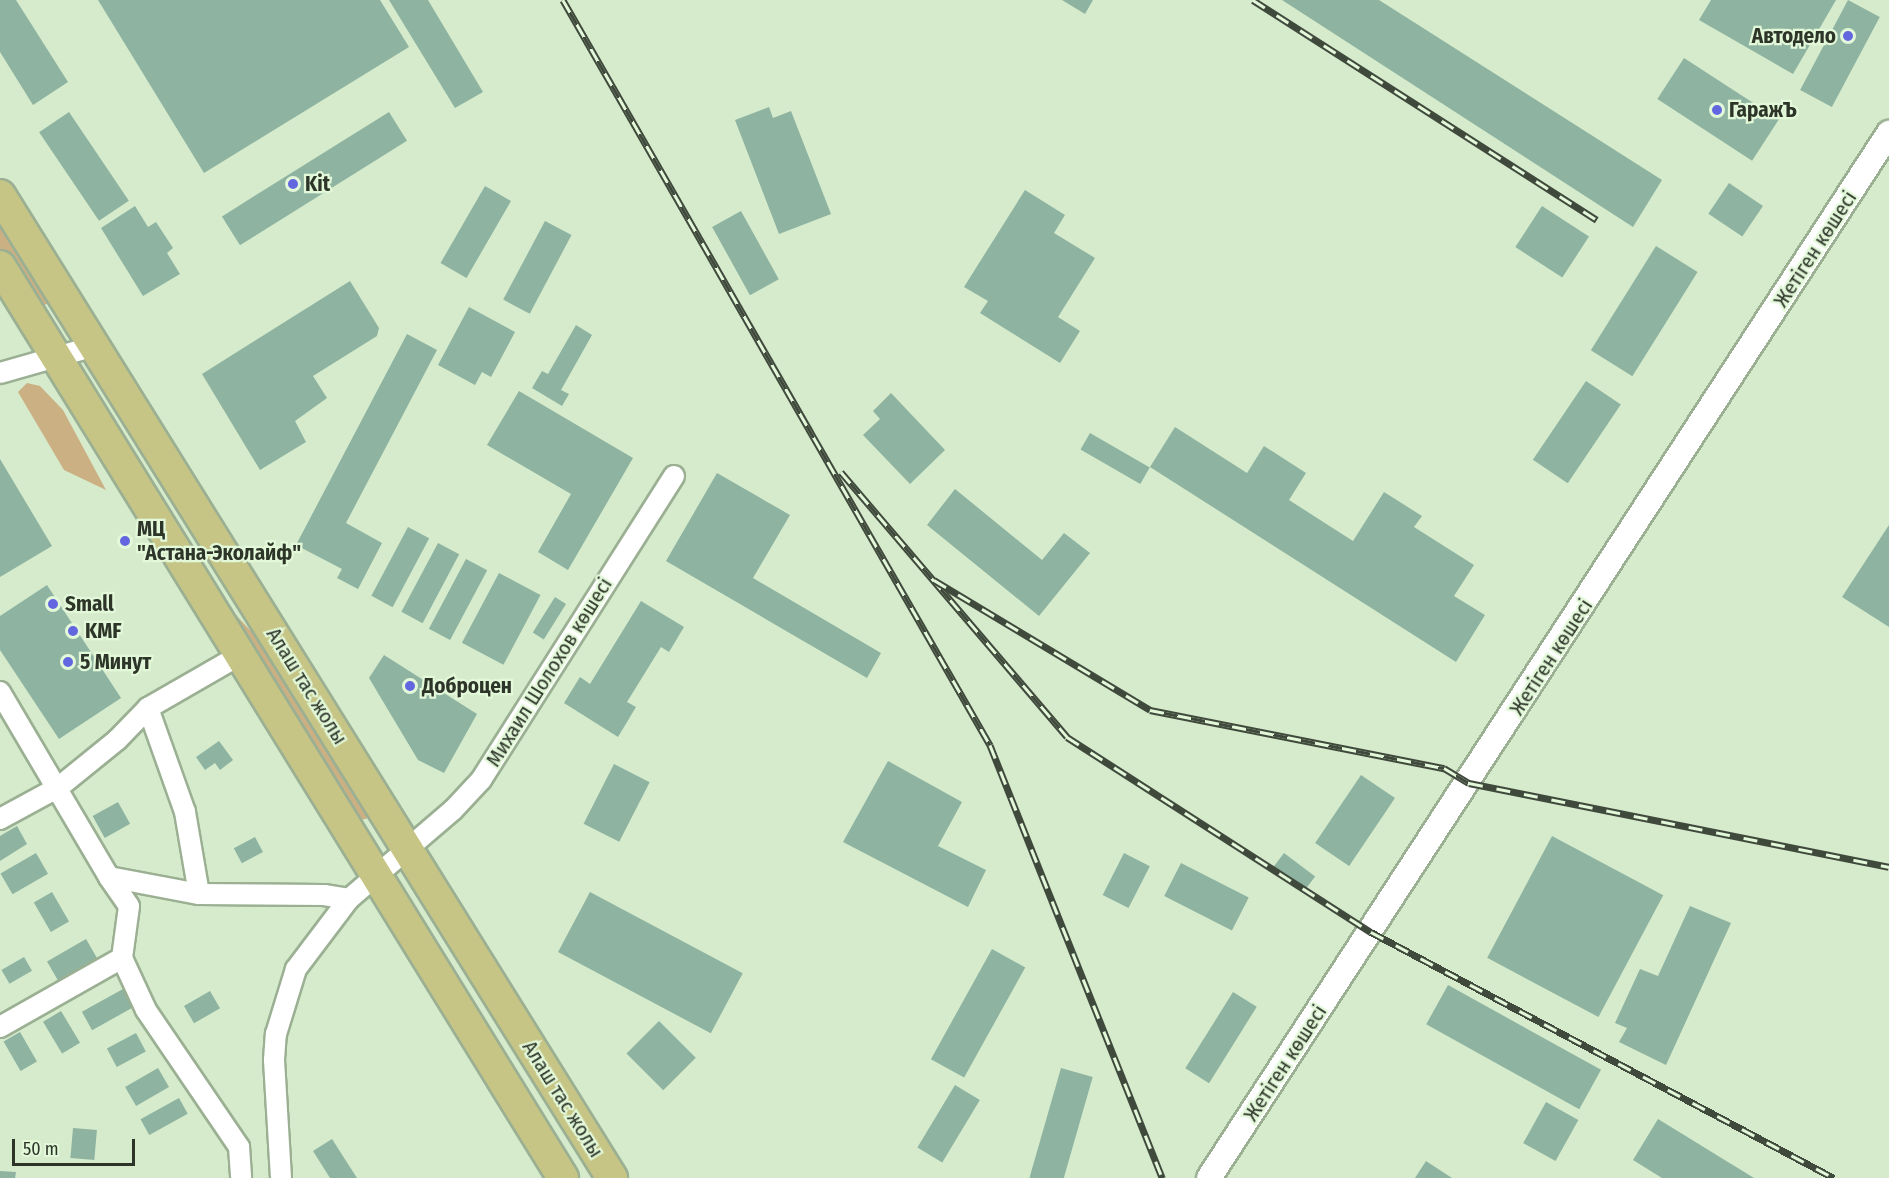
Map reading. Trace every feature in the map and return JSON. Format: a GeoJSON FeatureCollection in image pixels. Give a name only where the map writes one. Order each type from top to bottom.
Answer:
{"type":"FeatureCollection","features":[{"type":"Feature","properties":{"kind":"main road","name":"Алаш тас жолы"},"geometry":{"type":"LineString","coordinates":[[0,195],[409,846],[612,1178]]}},
{"type":"Feature","properties":{"kind":"main road","name":"Алаш тас жолы"},"geometry":{"type":"LineString","coordinates":[[0,266],[563,1178]]}},
{"type":"Feature","properties":{"kind":"street","name":"Жетіген көшесі"},"geometry":{"type":"LineString","coordinates":[[1209,1178],[1889,134]]}},
{"type":"Feature","properties":{"kind":"street"},"geometry":{"type":"LineString","coordinates":[[0,373],[95,346]]}},
{"type":"Feature","properties":{"kind":"street","name":"Михаил Шолохов көшесі"},"geometry":{"type":"LineString","coordinates":[[282,1178],[274,1098],[276,1034],[296,969],[349,899],[481,780],[674,476]]}},
{"type":"Feature","properties":{"kind":"street"},"geometry":{"type":"LineString","coordinates":[[0,819],[58,788],[117,740],[148,708],[240,655]]}},
{"type":"Feature","properties":{"kind":"street"},"geometry":{"type":"LineString","coordinates":[[0,692],[109,877],[129,906],[123,958],[146,1010],[239,1147],[241,1178]]}},
{"type":"Feature","properties":{"kind":"street"},"geometry":{"type":"LineString","coordinates":[[148,708],[185,812],[199,894]]}},
{"type":"Feature","properties":{"kind":"street"},"geometry":{"type":"LineString","coordinates":[[109,877],[199,894],[324,895],[349,899]]}},
{"type":"Feature","properties":{"kind":"street"},"geometry":{"type":"LineString","coordinates":[[0,1027],[123,958]]}},
{"type":"Feature","properties":{"kind":"shaded area"},"geometry":{"type":"Polygon","coordinates":[[[0,221],[50,302],[38,309],[0,249],[0,221]]]}},
{"type":"Feature","properties":{"kind":"shaded area"},"geometry":{"type":"Polygon","coordinates":[[[27,383],[40,386],[63,410],[106,490],[64,470],[18,392],[27,383]]]}},
{"type":"Feature","properties":{"kind":"shaded area"},"geometry":{"type":"Polygon","coordinates":[[[96,398],[235,614],[264,645],[369,818],[356,821],[96,398]]]}},
{"type":"Feature","properties":{"kind":"building"},"geometry":{"type":"Polygon","coordinates":[[[0,0],[16,0],[68,82],[33,105],[0,52],[0,0]]]}},
{"type":"Feature","properties":{"kind":"building"},"geometry":{"type":"Polygon","coordinates":[[[98,0],[380,0],[409,47],[204,173],[98,0]]]}},
{"type":"Feature","properties":{"kind":"building"},"geometry":{"type":"Polygon","coordinates":[[[389,0],[428,0],[483,92],[455,108],[389,0]]]}},
{"type":"Feature","properties":{"kind":"building"},"geometry":{"type":"Polygon","coordinates":[[[1062,0],[1093,0],[1085,14],[1062,0]]]}},
{"type":"Feature","properties":{"kind":"building"},"geometry":{"type":"Polygon","coordinates":[[[1282,0],[1379,0],[1662,180],[1633,227],[1282,0]]]}},
{"type":"Feature","properties":{"kind":"building"},"geometry":{"type":"Polygon","coordinates":[[[1711,0],[1836,0],[1793,74],[1699,20],[1711,0]]]}},
{"type":"Feature","properties":{"kind":"building"},"geometry":{"type":"Polygon","coordinates":[[[1848,0],[1880,17],[1832,107],[1800,90],[1848,0]]]}},
{"type":"Feature","properties":{"kind":"building","name":"ГаражЪ"},"geometry":{"type":"Polygon","coordinates":[[[1684,58],[1779,120],[1752,161],[1657,99],[1684,58]]]}},
{"type":"Feature","properties":{"kind":"building"},"geometry":{"type":"Polygon","coordinates":[[[769,107],[773,118],[791,111],[831,214],[779,234],[735,120],[769,107]]]}},
{"type":"Feature","properties":{"kind":"building"},"geometry":{"type":"Polygon","coordinates":[[[69,112],[129,201],[99,221],[39,132],[69,112]]]}},
{"type":"Feature","properties":{"kind":"building"},"geometry":{"type":"Polygon","coordinates":[[[389,112],[407,141],[240,245],[222,216],[389,112]]]}},
{"type":"Feature","properties":{"kind":"building"},"geometry":{"type":"Polygon","coordinates":[[[1729,183],[1763,206],[1742,237],[1708,214],[1729,183]]]}},
{"type":"Feature","properties":{"kind":"building"},"geometry":{"type":"Polygon","coordinates":[[[485,186],[511,201],[466,278],[440,263],[485,186]]]}},
{"type":"Feature","properties":{"kind":"building"},"geometry":{"type":"Polygon","coordinates":[[[1025,190],[1065,215],[1054,233],[1095,258],[1058,317],[1080,331],[1060,363],[980,313],[988,301],[964,287],[1025,190]]]}},
{"type":"Feature","properties":{"kind":"building"},"geometry":{"type":"Polygon","coordinates":[[[135,206],[148,227],[156,222],[173,248],[167,253],[180,274],[143,296],[101,228],[135,206]]]}},
{"type":"Feature","properties":{"kind":"building"},"geometry":{"type":"Polygon","coordinates":[[[1542,206],[1589,236],[1562,278],[1515,247],[1542,206]]]}},
{"type":"Feature","properties":{"kind":"building"},"geometry":{"type":"Polygon","coordinates":[[[741,211],[779,279],[750,295],[712,227],[741,211]]]}},
{"type":"Feature","properties":{"kind":"building"},"geometry":{"type":"Polygon","coordinates":[[[545,221],[571,235],[530,314],[503,300],[545,221]]]}},
{"type":"Feature","properties":{"kind":"building"},"geometry":{"type":"Polygon","coordinates":[[[1656,246],[1698,272],[1632,376],[1591,350],[1656,246]]]}},
{"type":"Feature","properties":{"kind":"building"},"geometry":{"type":"Polygon","coordinates":[[[350,281],[379,328],[377,336],[313,376],[327,398],[295,421],[306,442],[260,470],[202,374],[350,281]]]}},
{"type":"Feature","properties":{"kind":"building"},"geometry":{"type":"Polygon","coordinates":[[[469,307],[515,332],[491,377],[482,372],[475,385],[438,365],[469,307]]]}},
{"type":"Feature","properties":{"kind":"building"},"geometry":{"type":"Polygon","coordinates":[[[576,325],[592,335],[561,390],[569,394],[562,406],[532,388],[542,371],[548,374],[576,325]]]}},
{"type":"Feature","properties":{"kind":"building"},"geometry":{"type":"Polygon","coordinates":[[[407,334],[437,350],[346,523],[382,543],[358,589],[337,578],[342,569],[296,545],[407,334]]]}},
{"type":"Feature","properties":{"kind":"building"},"geometry":{"type":"Polygon","coordinates":[[[1586,381],[1621,404],[1568,483],[1533,460],[1586,381]]]}},
{"type":"Feature","properties":{"kind":"building"},"geometry":{"type":"Polygon","coordinates":[[[519,391],[633,458],[568,570],[538,552],[571,494],[487,445],[519,391]]]}},
{"type":"Feature","properties":{"kind":"building"},"geometry":{"type":"Polygon","coordinates":[[[891,393],[945,450],[910,484],[863,435],[880,419],[873,411],[891,393]]]}},
{"type":"Feature","properties":{"kind":"building"},"geometry":{"type":"Polygon","coordinates":[[[1175,427],[1247,473],[1264,446],[1306,473],[1289,500],[1353,541],[1384,492],[1422,516],[1414,527],[1474,565],[1454,596],[1485,615],[1456,662],[1150,467],[1175,427]]]}},
{"type":"Feature","properties":{"kind":"building"},"geometry":{"type":"Polygon","coordinates":[[[1090,433],[1150,467],[1140,484],[1080,449],[1090,433]]]}},
{"type":"Feature","properties":{"kind":"building"},"geometry":{"type":"Polygon","coordinates":[[[0,459],[52,546],[0,577],[0,459]]]}},
{"type":"Feature","properties":{"kind":"building"},"geometry":{"type":"Polygon","coordinates":[[[717,473],[790,515],[753,578],[881,653],[867,678],[666,561],[717,473]]]}},
{"type":"Feature","properties":{"kind":"building"},"geometry":{"type":"Polygon","coordinates":[[[955,489],[1042,560],[1064,533],[1090,553],[1039,616],[927,525],[955,489]]]}},
{"type":"Feature","properties":{"kind":"building"},"geometry":{"type":"Polygon","coordinates":[[[1889,525],[1889,627],[1842,597],[1889,525]]]}},
{"type":"Feature","properties":{"kind":"building"},"geometry":{"type":"Polygon","coordinates":[[[408,527],[429,538],[393,607],[371,596],[408,527]]]}},
{"type":"Feature","properties":{"kind":"building"},"geometry":{"type":"Polygon","coordinates":[[[438,543],[459,554],[423,623],[401,612],[438,543]]]}},
{"type":"Feature","properties":{"kind":"building"},"geometry":{"type":"Polygon","coordinates":[[[466,559],[487,570],[450,640],[429,629],[466,559]]]}},
{"type":"Feature","properties":{"kind":"building"},"geometry":{"type":"Polygon","coordinates":[[[499,573],[540,595],[503,665],[462,643],[499,573]]]}},
{"type":"Feature","properties":{"kind":"building"},"geometry":{"type":"Polygon","coordinates":[[[47,585],[121,698],[59,739],[0,650],[0,616],[47,585]]]}},
{"type":"Feature","properties":{"kind":"building"},"geometry":{"type":"Polygon","coordinates":[[[555,597],[566,604],[544,640],[533,633],[555,597]]]}},
{"type":"Feature","properties":{"kind":"building"},"geometry":{"type":"Polygon","coordinates":[[[641,601],[684,627],[669,652],[661,647],[627,702],[636,707],[618,737],[564,703],[580,677],[590,684],[641,601]]]}},
{"type":"Feature","properties":{"kind":"building"},"geometry":{"type":"Polygon","coordinates":[[[384,655],[477,714],[444,773],[418,760],[369,678],[384,655]]]}},
{"type":"Feature","properties":{"kind":"building"},"geometry":{"type":"Polygon","coordinates":[[[219,741],[233,760],[220,770],[215,763],[205,770],[196,757],[219,741]]]}},
{"type":"Feature","properties":{"kind":"building"},"geometry":{"type":"Polygon","coordinates":[[[888,761],[962,802],[938,846],[986,870],[968,907],[843,842],[888,761]]]}},
{"type":"Feature","properties":{"kind":"building"},"geometry":{"type":"Polygon","coordinates":[[[614,764],[650,782],[619,842],[584,824],[614,764]]]}},
{"type":"Feature","properties":{"kind":"building"},"geometry":{"type":"Polygon","coordinates":[[[1361,775],[1395,798],[1349,866],[1315,843],[1361,775]]]}},
{"type":"Feature","properties":{"kind":"building"},"geometry":{"type":"Polygon","coordinates":[[[118,802],[130,824],[105,838],[93,816],[118,802]]]}},
{"type":"Feature","properties":{"kind":"building"},"geometry":{"type":"Polygon","coordinates":[[[17,826],[27,844],[0,861],[0,836],[17,826]]]}},
{"type":"Feature","properties":{"kind":"building"},"geometry":{"type":"Polygon","coordinates":[[[1552,836],[1663,895],[1598,1017],[1487,958],[1552,836]]]}},
{"type":"Feature","properties":{"kind":"building"},"geometry":{"type":"Polygon","coordinates":[[[255,837],[263,852],[242,863],[234,848],[255,837]]]}},
{"type":"Feature","properties":{"kind":"building"},"geometry":{"type":"Polygon","coordinates":[[[36,853],[48,874],[12,894],[0,874],[36,853]]]}},
{"type":"Feature","properties":{"kind":"building"},"geometry":{"type":"Polygon","coordinates":[[[1124,853],[1150,866],[1129,908],[1103,895],[1124,853]]]}},
{"type":"Feature","properties":{"kind":"building"},"geometry":{"type":"Polygon","coordinates":[[[1284,853],[1315,876],[1305,890],[1274,867],[1284,853]]]}},
{"type":"Feature","properties":{"kind":"building"},"geometry":{"type":"Polygon","coordinates":[[[1181,863],[1249,898],[1232,930],[1164,896],[1181,863]]]}},
{"type":"Feature","properties":{"kind":"building"},"geometry":{"type":"Polygon","coordinates":[[[52,892],[69,921],[51,932],[34,902],[52,892]]]}},
{"type":"Feature","properties":{"kind":"building"},"geometry":{"type":"Polygon","coordinates":[[[590,892],[743,973],[711,1033],[558,952],[590,892]]]}},
{"type":"Feature","properties":{"kind":"building"},"geometry":{"type":"Polygon","coordinates":[[[1690,906],[1731,923],[1666,1065],[1619,1042],[1627,1028],[1615,1023],[1640,969],[1658,976],[1690,906]]]}},
{"type":"Feature","properties":{"kind":"building"},"geometry":{"type":"Polygon","coordinates":[[[86,939],[98,960],[59,982],[47,962],[86,939]]]}},
{"type":"Feature","properties":{"kind":"building"},"geometry":{"type":"Polygon","coordinates":[[[992,949],[1025,967],[964,1078],[931,1059],[992,949]]]}},
{"type":"Feature","properties":{"kind":"building"},"geometry":{"type":"Polygon","coordinates":[[[24,957],[32,971],[9,984],[1,970],[24,957]]]}},
{"type":"Feature","properties":{"kind":"building"},"geometry":{"type":"Polygon","coordinates":[[[1448,985],[1601,1070],[1579,1109],[1426,1024],[1448,985]]]}},
{"type":"Feature","properties":{"kind":"building"},"geometry":{"type":"Polygon","coordinates":[[[123,989],[133,1007],[92,1030],[82,1012],[123,989]]]}},
{"type":"Feature","properties":{"kind":"building"},"geometry":{"type":"Polygon","coordinates":[[[210,991],[220,1008],[194,1023],[184,1006],[210,991]]]}},
{"type":"Feature","properties":{"kind":"building"},"geometry":{"type":"Polygon","coordinates":[[[1233,992],[1257,1007],[1209,1083],[1185,1068],[1233,992]]]}},
{"type":"Feature","properties":{"kind":"building"},"geometry":{"type":"Polygon","coordinates":[[[61,1011],[80,1043],[62,1054],[43,1022],[61,1011]]]}},
{"type":"Feature","properties":{"kind":"building"},"geometry":{"type":"Polygon","coordinates":[[[659,1021],[696,1058],[663,1090],[626,1054],[659,1021]]]}},
{"type":"Feature","properties":{"kind":"building"},"geometry":{"type":"Polygon","coordinates":[[[20,1032],[37,1061],[21,1071],[4,1042],[20,1032]]]}},
{"type":"Feature","properties":{"kind":"building"},"geometry":{"type":"Polygon","coordinates":[[[136,1033],[146,1052],[117,1067],[107,1048],[136,1033]]]}},
{"type":"Feature","properties":{"kind":"building"},"geometry":{"type":"Polygon","coordinates":[[[158,1068],[169,1087],[136,1106],[125,1087],[158,1068]]]}},
{"type":"Feature","properties":{"kind":"building"},"geometry":{"type":"Polygon","coordinates":[[[1061,1068],[1093,1077],[1064,1178],[1030,1178],[1061,1068]]]}},
{"type":"Feature","properties":{"kind":"building"},"geometry":{"type":"Polygon","coordinates":[[[955,1085],[980,1100],[942,1163],[917,1148],[955,1085]]]}},
{"type":"Feature","properties":{"kind":"building"},"geometry":{"type":"Polygon","coordinates":[[[179,1098],[188,1114],[149,1135],[141,1119],[179,1098]]]}},
{"type":"Feature","properties":{"kind":"building"},"geometry":{"type":"Polygon","coordinates":[[[1546,1102],[1578,1120],[1556,1161],[1523,1143],[1546,1102]]]}},
{"type":"Feature","properties":{"kind":"building"},"geometry":{"type":"Polygon","coordinates":[[[1658,1119],[1754,1178],[1662,1178],[1633,1160],[1658,1119]]]}},
{"type":"Feature","properties":{"kind":"building"},"geometry":{"type":"Polygon","coordinates":[[[73,1128],[97,1130],[94,1160],[70,1158],[73,1128]]]}},
{"type":"Feature","properties":{"kind":"building"},"geometry":{"type":"Polygon","coordinates":[[[332,1139],[357,1178],[330,1178],[313,1151],[332,1139]]]}},
{"type":"Feature","properties":{"kind":"building"},"geometry":{"type":"Polygon","coordinates":[[[1426,1161],[1452,1178],[1415,1178],[1426,1161]]]}},
{"type":"Feature","properties":{"kind":"building"},"geometry":{"type":"Polygon","coordinates":[[[0,1171],[16,1172],[15,1178],[0,1178],[0,1171]]]}},
{"type":"Feature","properties":{"kind":"railway"},"geometry":{"type":"LineString","coordinates":[[563,0],[990,745],[1162,1178]]}},
{"type":"Feature","properties":{"kind":"railway"},"geometry":{"type":"LineString","coordinates":[[1253,0],[1597,220]]}},
{"type":"Feature","properties":{"kind":"railway"},"geometry":{"type":"LineString","coordinates":[[841,472],[1067,737],[1371,932],[1834,1178]]}},
{"type":"Feature","properties":{"kind":"railway"},"geometry":{"type":"LineString","coordinates":[[934,580],[1150,710],[1444,768],[1469,783],[1889,867]]}},
{"type":"Feature","properties":{"kind":"place","name":"Автодело"},"geometry":{"type":"Point","coordinates":[1848,36]}},
{"type":"Feature","properties":{"kind":"place","name":"ГаражЪ"},"geometry":{"type":"Point","coordinates":[1717,110]}},
{"type":"Feature","properties":{"kind":"place","name":"Kit"},"geometry":{"type":"Point","coordinates":[293,184]}},
{"type":"Feature","properties":{"kind":"place","name":"МЦ \"Астана-Эколайф\""},"geometry":{"type":"Point","coordinates":[125,541]}},
{"type":"Feature","properties":{"kind":"place","name":"Small"},"geometry":{"type":"Point","coordinates":[53,604]}},
{"type":"Feature","properties":{"kind":"place","name":"KMF"},"geometry":{"type":"Point","coordinates":[73,631]}},
{"type":"Feature","properties":{"kind":"place","name":"5 Минут"},"geometry":{"type":"Point","coordinates":[68,662]}},
{"type":"Feature","properties":{"kind":"place","name":"Доброцен"},"geometry":{"type":"Point","coordinates":[410,686]}}]}
